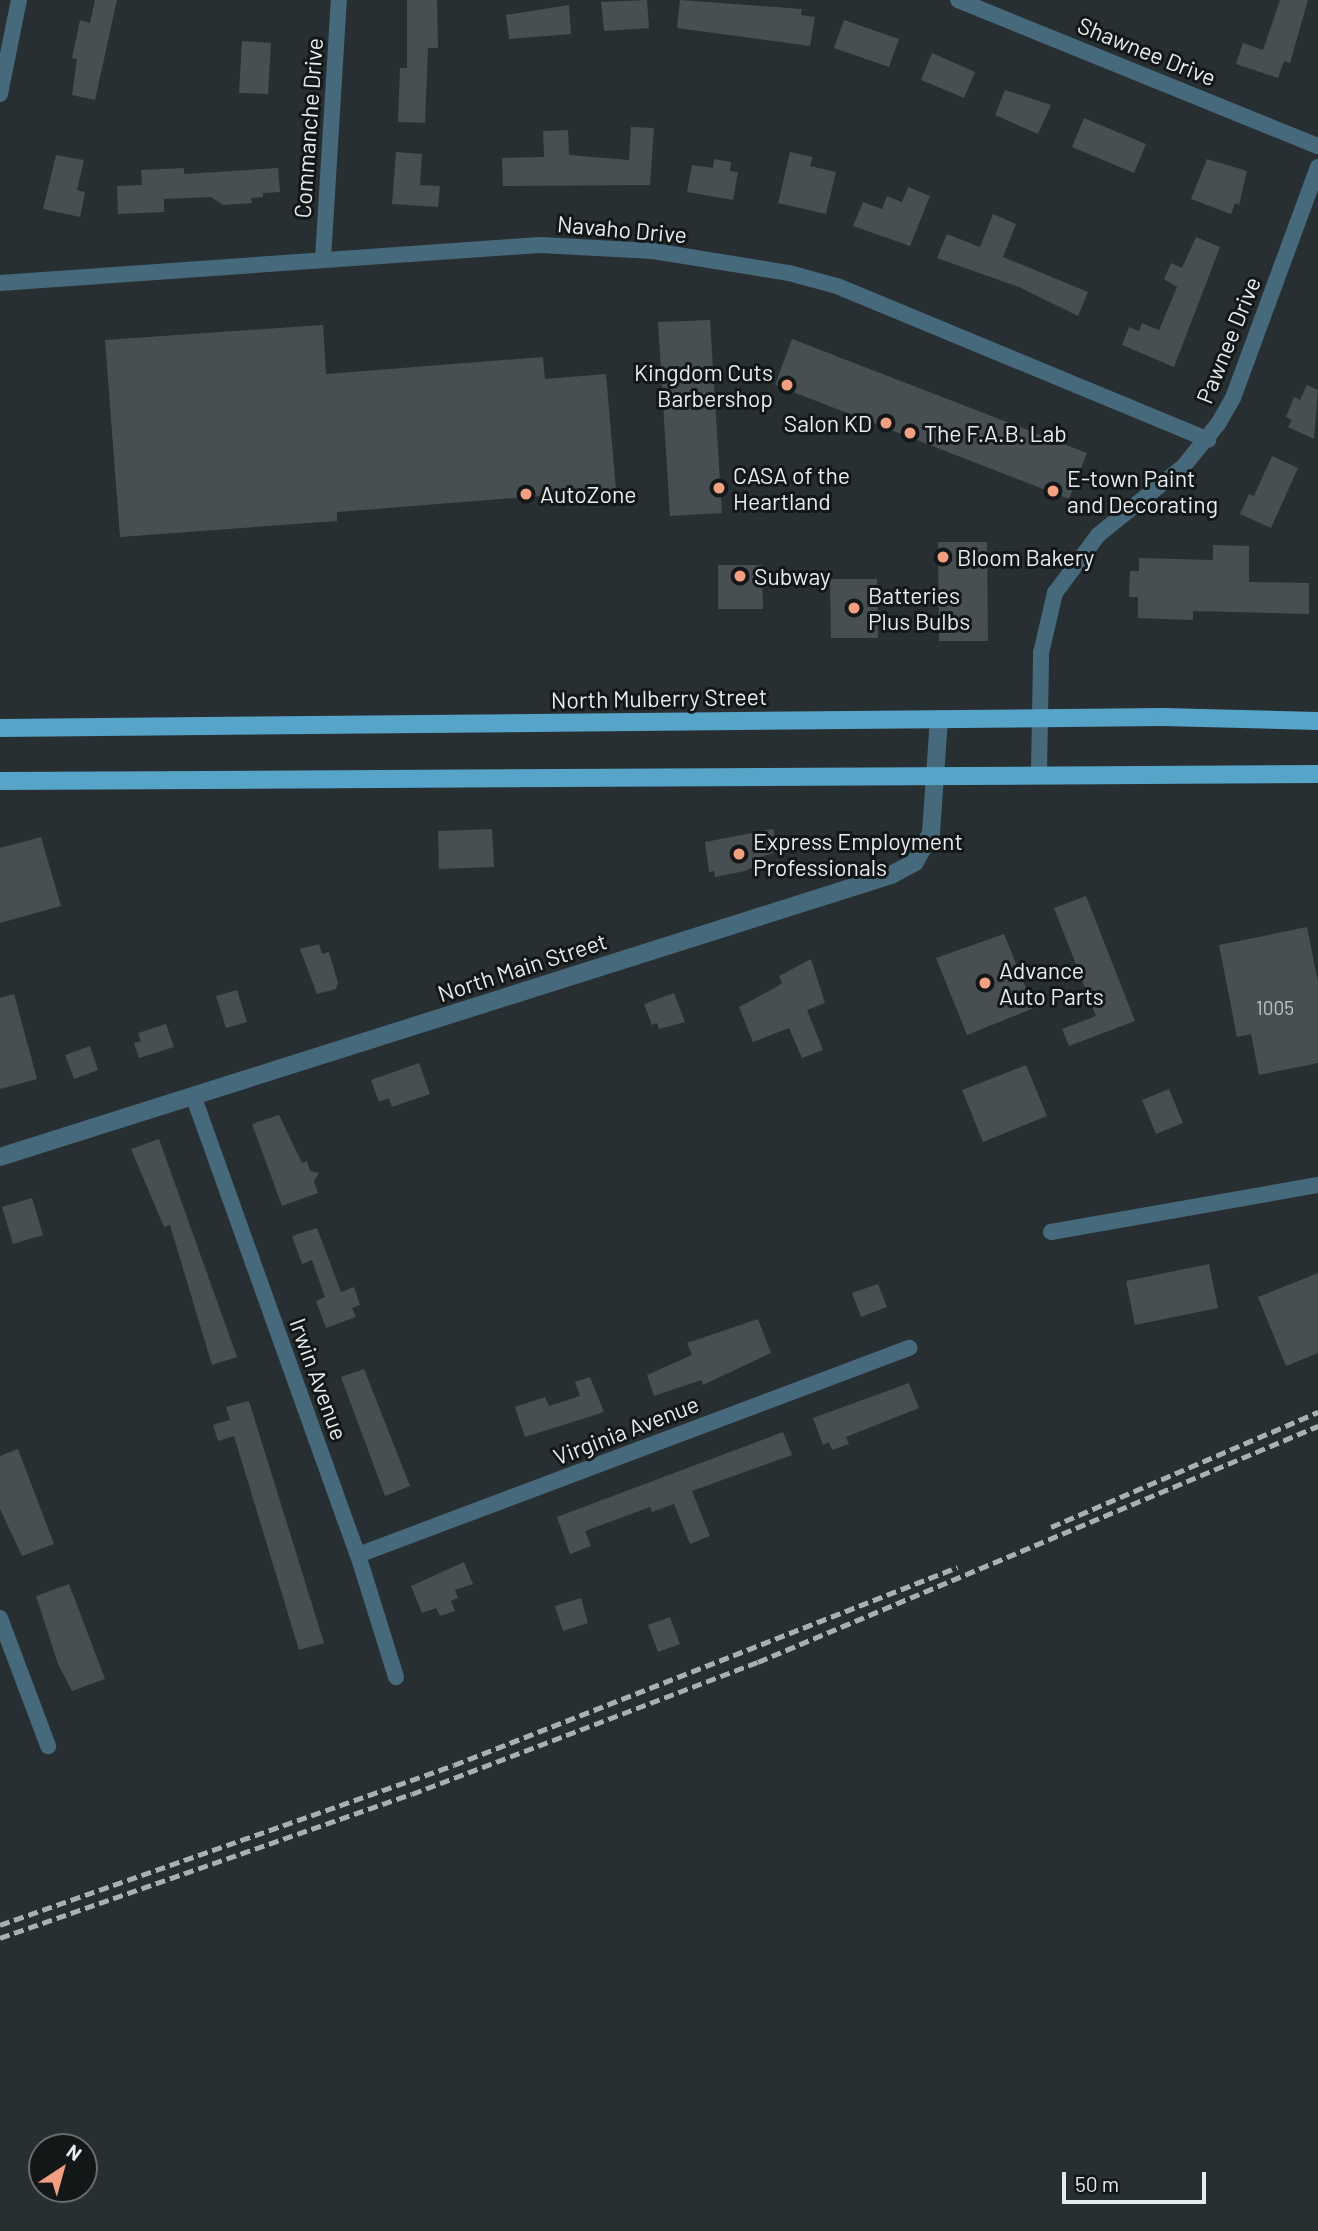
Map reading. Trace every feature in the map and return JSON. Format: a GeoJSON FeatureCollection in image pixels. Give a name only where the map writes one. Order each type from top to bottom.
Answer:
{"type":"FeatureCollection","features":[{"type":"Feature","properties":{"kind":"main road","name":"North Mulberry Street"},"geometry":{"type":"LineString","coordinates":[[0,728],[1039,718],[1318,720]]}},
{"type":"Feature","properties":{"kind":"main road"},"geometry":{"type":"LineString","coordinates":[[0,781],[938,772],[1318,774]]}},
{"type":"Feature","properties":{"kind":"street"},"geometry":{"type":"LineString","coordinates":[[0,94],[19,0]]}},
{"type":"Feature","properties":{"kind":"street","name":"Commanche Drive"},"geometry":{"type":"LineString","coordinates":[[323,259],[339,0]]}},
{"type":"Feature","properties":{"kind":"street","name":"Shawnee Drive"},"geometry":{"type":"LineString","coordinates":[[958,0],[1318,146]]}},
{"type":"Feature","properties":{"kind":"street","name":"Pawnee Drive"},"geometry":{"type":"LineString","coordinates":[[1039,773],[1042,646],[1062,580],[1098,535],[1155,492],[1208,440],[1233,398],[1318,167]]}},
{"type":"Feature","properties":{"kind":"street","name":"Navaho Drive"},"geometry":{"type":"LineString","coordinates":[[0,283],[572,244],[653,251],[789,273],[837,286],[1208,440]]}},
{"type":"Feature","properties":{"kind":"street","name":"North Main Street"},"geometry":{"type":"LineString","coordinates":[[0,1157],[194,1098],[891,875],[915,862],[925,847],[938,772],[939,719]]}},
{"type":"Feature","properties":{"kind":"street","name":"Irwin Avenue"},"geometry":{"type":"LineString","coordinates":[[194,1098],[358,1555],[396,1677]]}},
{"type":"Feature","properties":{"kind":"street"},"geometry":{"type":"LineString","coordinates":[[1051,1232],[1318,1185]]}},
{"type":"Feature","properties":{"kind":"street","name":"Virginia Avenue"},"geometry":{"type":"LineString","coordinates":[[358,1555],[909,1348]]}},
{"type":"Feature","properties":{"kind":"street"},"geometry":{"type":"LineString","coordinates":[[0,1618],[48,1746]]}},
{"type":"Feature","properties":{"kind":"building"},"geometry":{"type":"Polygon","coordinates":[[[95,0],[117,0],[95,100],[72,95],[77,59],[72,58],[80,20],[90,23],[95,0]]]}},
{"type":"Feature","properties":{"kind":"building"},"geometry":{"type":"Polygon","coordinates":[[[407,0],[437,0],[438,48],[428,48],[425,123],[398,122],[400,68],[407,68],[407,0]]]}},
{"type":"Feature","properties":{"kind":"building"},"geometry":{"type":"Polygon","coordinates":[[[647,0],[649,28],[604,31],[601,2],[647,0]]]}},
{"type":"Feature","properties":{"kind":"building"},"geometry":{"type":"Polygon","coordinates":[[[680,0],[802,9],[801,15],[815,17],[810,46],[677,28],[680,0]]]}},
{"type":"Feature","properties":{"kind":"building"},"geometry":{"type":"Polygon","coordinates":[[[1280,0],[1308,0],[1290,63],[1284,61],[1278,78],[1236,64],[1243,43],[1263,50],[1280,0]]]}},
{"type":"Feature","properties":{"kind":"building"},"geometry":{"type":"Polygon","coordinates":[[[569,5],[571,34],[509,39],[506,15],[569,5]]]}},
{"type":"Feature","properties":{"kind":"building"},"geometry":{"type":"Polygon","coordinates":[[[844,20],[899,39],[889,67],[834,48],[844,20]]]}},
{"type":"Feature","properties":{"kind":"building"},"geometry":{"type":"Polygon","coordinates":[[[242,41],[271,43],[268,94],[239,93],[242,41]]]}},
{"type":"Feature","properties":{"kind":"building"},"geometry":{"type":"Polygon","coordinates":[[[932,53],[975,72],[964,98],[921,80],[932,53]]]}},
{"type":"Feature","properties":{"kind":"building"},"geometry":{"type":"Polygon","coordinates":[[[1005,90],[1051,105],[1038,134],[995,115],[1005,90]]]}},
{"type":"Feature","properties":{"kind":"building"},"geometry":{"type":"Polygon","coordinates":[[[1084,118],[1146,144],[1134,173],[1072,147],[1084,118]]]}},
{"type":"Feature","properties":{"kind":"building"},"geometry":{"type":"Polygon","coordinates":[[[631,127],[654,128],[650,185],[503,186],[502,158],[544,157],[543,131],[568,130],[569,155],[629,160],[631,127]]]}},
{"type":"Feature","properties":{"kind":"building"},"geometry":{"type":"Polygon","coordinates":[[[396,152],[422,154],[420,185],[440,186],[438,207],[392,204],[396,152]]]}},
{"type":"Feature","properties":{"kind":"building"},"geometry":{"type":"Polygon","coordinates":[[[790,152],[813,157],[810,166],[836,172],[826,214],[778,203],[790,152]]]}},
{"type":"Feature","properties":{"kind":"building"},"geometry":{"type":"Polygon","coordinates":[[[56,155],[84,160],[77,190],[85,192],[80,217],[43,209],[56,155]]]}},
{"type":"Feature","properties":{"kind":"building"},"geometry":{"type":"Polygon","coordinates":[[[714,159],[731,162],[730,171],[738,172],[733,200],[687,192],[692,165],[713,168],[714,159]]]}},
{"type":"Feature","properties":{"kind":"building"},"geometry":{"type":"Polygon","coordinates":[[[1207,159],[1247,171],[1239,205],[1235,203],[1231,214],[1191,199],[1207,159]]]}},
{"type":"Feature","properties":{"kind":"building"},"geometry":{"type":"Polygon","coordinates":[[[184,168],[184,174],[278,168],[280,192],[263,193],[263,197],[251,198],[252,203],[223,205],[211,197],[164,199],[164,212],[118,214],[117,186],[142,185],[141,170],[184,168]]]}},
{"type":"Feature","properties":{"kind":"building"},"geometry":{"type":"Polygon","coordinates":[[[908,187],[930,196],[910,246],[853,226],[863,202],[882,209],[887,196],[902,202],[908,187]]]}},
{"type":"Feature","properties":{"kind":"building"},"geometry":{"type":"Polygon","coordinates":[[[993,214],[1016,224],[1003,257],[1088,292],[1078,316],[1019,287],[937,258],[947,234],[980,247],[993,214]]]}},
{"type":"Feature","properties":{"kind":"building"},"geometry":{"type":"Polygon","coordinates":[[[1196,237],[1220,247],[1174,367],[1122,345],[1129,327],[1139,331],[1142,323],[1159,330],[1177,287],[1164,279],[1171,263],[1182,268],[1196,237]]]}},
{"type":"Feature","properties":{"kind":"building"},"geometry":{"type":"Polygon","coordinates":[[[710,320],[722,513],[670,516],[658,322],[710,320]]]}},
{"type":"Feature","properties":{"kind":"building"},"geometry":{"type":"Polygon","coordinates":[[[323,325],[326,374],[543,357],[545,379],[606,374],[616,490],[337,512],[337,521],[120,537],[105,340],[323,325]]]}},
{"type":"Feature","properties":{"kind":"building"},"geometry":{"type":"Polygon","coordinates":[[[792,339],[1087,453],[1069,499],[775,385],[792,339]]]}},
{"type":"Feature","properties":{"kind":"building"},"geometry":{"type":"Polygon","coordinates":[[[1307,385],[1318,390],[1314,439],[1288,427],[1292,420],[1286,417],[1294,397],[1300,400],[1307,385]]]}},
{"type":"Feature","properties":{"kind":"building"},"geometry":{"type":"Polygon","coordinates":[[[1272,456],[1298,468],[1271,528],[1240,514],[1249,494],[1254,496],[1272,456]]]}},
{"type":"Feature","properties":{"kind":"building"},"geometry":{"type":"Polygon","coordinates":[[[938,542],[987,542],[988,641],[939,641],[938,542]]]}},
{"type":"Feature","properties":{"kind":"building"},"geometry":{"type":"Polygon","coordinates":[[[1213,545],[1249,546],[1249,582],[1309,583],[1309,614],[1193,611],[1193,620],[1138,618],[1138,597],[1129,597],[1130,571],[1139,571],[1139,558],[1213,560],[1213,545]]]}},
{"type":"Feature","properties":{"kind":"building","name":"Subway"},"geometry":{"type":"Polygon","coordinates":[[[718,565],[762,565],[763,609],[718,609],[718,565]]]}},
{"type":"Feature","properties":{"kind":"building","name":"Batteries Plus Bulbs"},"geometry":{"type":"Polygon","coordinates":[[[830,579],[877,579],[878,638],[831,638],[830,579]]]}},
{"type":"Feature","properties":{"kind":"building"},"geometry":{"type":"Polygon","coordinates":[[[492,829],[494,867],[439,869],[438,831],[492,829]]]}},
{"type":"Feature","properties":{"kind":"building","name":"Express Employment Professionals"},"geometry":{"type":"Polygon","coordinates":[[[773,829],[780,851],[757,858],[759,864],[745,871],[715,877],[714,871],[709,872],[705,842],[773,829]]]}},
{"type":"Feature","properties":{"kind":"building"},"geometry":{"type":"Polygon","coordinates":[[[41,837],[61,906],[0,923],[0,848],[41,837]]]}},
{"type":"Feature","properties":{"kind":"building"},"geometry":{"type":"Polygon","coordinates":[[[1086,896],[1135,1021],[1069,1046],[1062,1029],[1096,1016],[1054,908],[1086,896]]]}},
{"type":"Feature","properties":{"kind":"building"},"geometry":{"type":"Polygon","coordinates":[[[1307,927],[1318,982],[1318,1063],[1259,1075],[1251,1034],[1237,1037],[1219,945],[1307,927]]]}},
{"type":"Feature","properties":{"kind":"building","name":"Advance Auto Parts"},"geometry":{"type":"Polygon","coordinates":[[[1004,934],[1034,1008],[967,1035],[936,958],[1004,934]]]}},
{"type":"Feature","properties":{"kind":"building"},"geometry":{"type":"Polygon","coordinates":[[[319,944],[322,954],[329,952],[338,983],[336,989],[317,994],[300,949],[319,944]]]}},
{"type":"Feature","properties":{"kind":"building"},"geometry":{"type":"Polygon","coordinates":[[[811,959],[825,1003],[807,1010],[823,1050],[802,1058],[789,1028],[753,1042],[739,1007],[782,983],[779,976],[811,959]]]}},
{"type":"Feature","properties":{"kind":"building"},"geometry":{"type":"Polygon","coordinates":[[[237,990],[247,1022],[226,1028],[216,996],[237,990]]]}},
{"type":"Feature","properties":{"kind":"building"},"geometry":{"type":"Polygon","coordinates":[[[674,993],[685,1022],[659,1029],[657,1023],[652,1025],[644,1004],[674,993]]]}},
{"type":"Feature","properties":{"kind":"building"},"geometry":{"type":"Polygon","coordinates":[[[14,994],[37,1079],[0,1089],[0,998],[14,994]]]}},
{"type":"Feature","properties":{"kind":"building"},"geometry":{"type":"Polygon","coordinates":[[[166,1024],[174,1047],[139,1058],[134,1043],[141,1041],[138,1033],[166,1024]]]}},
{"type":"Feature","properties":{"kind":"building"},"geometry":{"type":"Polygon","coordinates":[[[90,1046],[98,1070],[74,1079],[65,1055],[90,1046]]]}},
{"type":"Feature","properties":{"kind":"building"},"geometry":{"type":"Polygon","coordinates":[[[419,1063],[430,1094],[392,1107],[389,1098],[379,1102],[371,1080],[419,1063]]]}},
{"type":"Feature","properties":{"kind":"building"},"geometry":{"type":"Polygon","coordinates":[[[1026,1065],[1047,1116],[983,1142],[962,1090],[1026,1065]]]}},
{"type":"Feature","properties":{"kind":"building"},"geometry":{"type":"Polygon","coordinates":[[[1169,1089],[1183,1123],[1156,1134],[1142,1100],[1169,1089]]]}},
{"type":"Feature","properties":{"kind":"building"},"geometry":{"type":"Polygon","coordinates":[[[279,1115],[302,1163],[307,1161],[310,1171],[319,1173],[314,1181],[318,1193],[282,1206],[252,1124],[279,1115]]]}},
{"type":"Feature","properties":{"kind":"building"},"geometry":{"type":"Polygon","coordinates":[[[159,1139],[237,1357],[212,1365],[170,1225],[164,1227],[131,1149],[159,1139]]]}},
{"type":"Feature","properties":{"kind":"building"},"geometry":{"type":"Polygon","coordinates":[[[32,1198],[43,1235],[13,1244],[2,1207],[32,1198]]]}},
{"type":"Feature","properties":{"kind":"building"},"geometry":{"type":"Polygon","coordinates":[[[317,1228],[341,1292],[354,1287],[360,1305],[352,1308],[356,1317],[326,1328],[316,1301],[325,1297],[312,1260],[302,1264],[292,1236],[317,1228]]]}},
{"type":"Feature","properties":{"kind":"building"},"geometry":{"type":"Polygon","coordinates":[[[1209,1264],[1218,1308],[1135,1325],[1126,1281],[1209,1264]]]}},
{"type":"Feature","properties":{"kind":"building"},"geometry":{"type":"Polygon","coordinates":[[[1318,1273],[1318,1353],[1286,1366],[1258,1297],[1318,1273]]]}},
{"type":"Feature","properties":{"kind":"building"},"geometry":{"type":"Polygon","coordinates":[[[878,1284],[887,1307],[861,1317],[852,1293],[878,1284]]]}},
{"type":"Feature","properties":{"kind":"building"},"geometry":{"type":"Polygon","coordinates":[[[758,1319],[771,1353],[703,1385],[701,1380],[654,1396],[647,1375],[692,1355],[687,1343],[758,1319]]]}},
{"type":"Feature","properties":{"kind":"building"},"geometry":{"type":"Polygon","coordinates":[[[364,1369],[410,1486],[385,1496],[341,1377],[364,1369]]]}},
{"type":"Feature","properties":{"kind":"building"},"geometry":{"type":"Polygon","coordinates":[[[590,1377],[604,1412],[525,1437],[515,1407],[545,1397],[549,1406],[580,1396],[575,1382],[590,1377]]]}},
{"type":"Feature","properties":{"kind":"building"},"geometry":{"type":"Polygon","coordinates":[[[909,1383],[919,1408],[846,1437],[849,1444],[832,1450],[829,1442],[823,1445],[813,1418],[909,1383]]]}},
{"type":"Feature","properties":{"kind":"building"},"geometry":{"type":"Polygon","coordinates":[[[249,1401],[324,1643],[299,1650],[234,1436],[218,1441],[213,1425],[230,1420],[226,1407],[249,1401]]]}},
{"type":"Feature","properties":{"kind":"building"},"geometry":{"type":"Polygon","coordinates":[[[783,1432],[792,1455],[692,1491],[710,1536],[690,1544],[674,1504],[652,1512],[650,1507],[585,1531],[591,1546],[570,1554],[557,1517],[783,1432]]]}},
{"type":"Feature","properties":{"kind":"building"},"geometry":{"type":"Polygon","coordinates":[[[18,1449],[54,1544],[22,1556],[0,1509],[0,1456],[18,1449]]]}},
{"type":"Feature","properties":{"kind":"building"},"geometry":{"type":"Polygon","coordinates":[[[464,1562],[473,1584],[455,1590],[458,1598],[451,1601],[455,1611],[440,1616],[436,1608],[422,1613],[411,1586],[464,1562]]]}},
{"type":"Feature","properties":{"kind":"building"},"geometry":{"type":"Polygon","coordinates":[[[69,1584],[105,1679],[72,1691],[58,1664],[36,1596],[69,1584]]]}},
{"type":"Feature","properties":{"kind":"building"},"geometry":{"type":"Polygon","coordinates":[[[581,1598],[588,1623],[563,1631],[555,1606],[581,1598]]]}},
{"type":"Feature","properties":{"kind":"building"},"geometry":{"type":"Polygon","coordinates":[[[670,1617],[680,1644],[658,1652],[648,1625],[670,1617]]]}},
{"type":"Feature","properties":{"kind":"railway"},"geometry":{"type":"LineString","coordinates":[[1051,1527],[1318,1412]]}},
{"type":"Feature","properties":{"kind":"railway"},"geometry":{"type":"LineString","coordinates":[[0,1938],[412,1794],[758,1662],[1318,1426]]}},
{"type":"Feature","properties":{"kind":"railway"},"geometry":{"type":"LineString","coordinates":[[0,1925],[454,1765],[958,1567]]}},
{"type":"Feature","properties":{"kind":"place","name":"Kingdom Cuts Barbershop"},"geometry":{"type":"Point","coordinates":[787,385]}},
{"type":"Feature","properties":{"kind":"place","name":"Salon KD"},"geometry":{"type":"Point","coordinates":[886,423]}},
{"type":"Feature","properties":{"kind":"place","name":"The F.A.B. Lab"},"geometry":{"type":"Point","coordinates":[910,433]}},
{"type":"Feature","properties":{"kind":"place","name":"CASA of the Heartland"},"geometry":{"type":"Point","coordinates":[719,488]}},
{"type":"Feature","properties":{"kind":"place","name":"E-town Paint and Decorating"},"geometry":{"type":"Point","coordinates":[1053,491]}},
{"type":"Feature","properties":{"kind":"place","name":"AutoZone"},"geometry":{"type":"Point","coordinates":[526,494]}},
{"type":"Feature","properties":{"kind":"place","name":"Bloom Bakery"},"geometry":{"type":"Point","coordinates":[943,557]}},
{"type":"Feature","properties":{"kind":"place","name":"Subway"},"geometry":{"type":"Point","coordinates":[740,576]}},
{"type":"Feature","properties":{"kind":"place","name":"Batteries Plus Bulbs"},"geometry":{"type":"Point","coordinates":[854,608]}},
{"type":"Feature","properties":{"kind":"place","name":"Express Employment Professionals"},"geometry":{"type":"Point","coordinates":[739,854]}},
{"type":"Feature","properties":{"kind":"place","name":"Advance Auto Parts"},"geometry":{"type":"Point","coordinates":[985,983]}}]}
